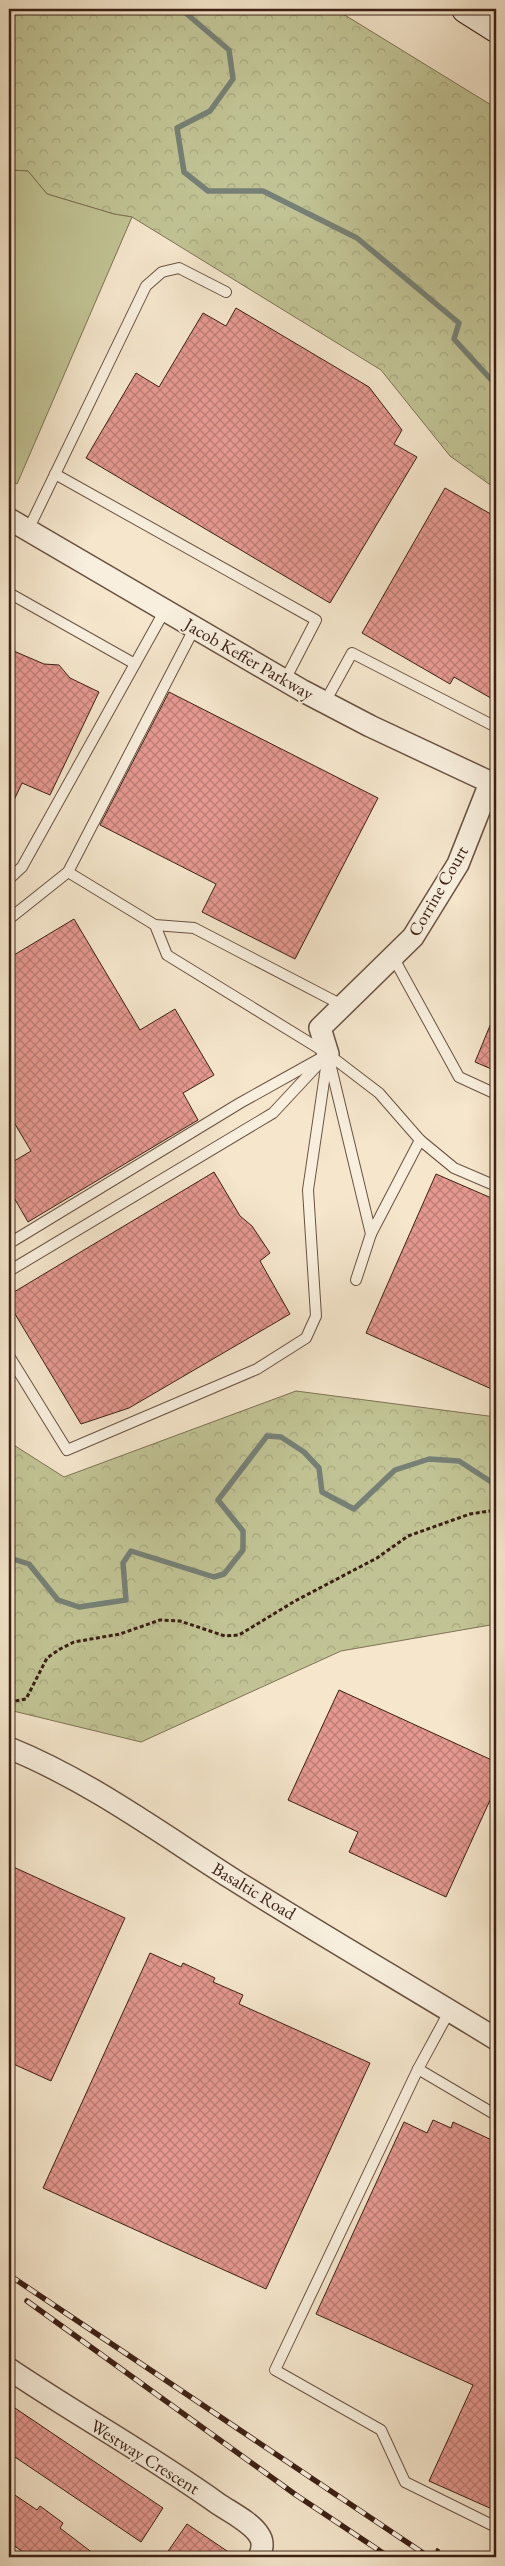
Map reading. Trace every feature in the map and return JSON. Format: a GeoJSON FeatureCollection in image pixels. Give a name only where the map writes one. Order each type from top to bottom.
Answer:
{"type":"FeatureCollection","features":[{"type":"Feature","properties":{"kind":"main road"},"geometry":{"type":"LineString","coordinates":[[466,9],[496,28]]}},
{"type":"Feature","properties":{"kind":"street","name":"Jacob Keffer Parkway"},"geometry":{"type":"LineString","coordinates":[[9,519],[284,680],[493,784]]}},
{"type":"Feature","properties":{"kind":"street","name":"Corrine Court"},"geometry":{"type":"LineString","coordinates":[[328,1054],[320,1028],[413,937],[458,864],[493,784]]}},
{"type":"Feature","properties":{"kind":"street","name":"Basaltic Road"},"geometry":{"type":"LineString","coordinates":[[9,1748],[41,1761],[70,1776],[233,1879],[496,2039]]}},
{"type":"Feature","properties":{"kind":"street","name":"Westway Crescent"},"geometry":{"type":"LineString","coordinates":[[9,2369],[77,2414],[190,2483],[244,2521],[260,2536],[262,2549],[259,2557]]}},
{"type":"Feature","properties":{"kind":"lane"},"geometry":{"type":"LineString","coordinates":[[28,530],[146,286],[162,272],[179,268],[226,292]]}},
{"type":"Feature","properties":{"kind":"lane"},"geometry":{"type":"LineString","coordinates":[[56,474],[316,620],[284,680]]}},
{"type":"Feature","properties":{"kind":"lane"},"geometry":{"type":"LineString","coordinates":[[9,593],[135,664]]}},
{"type":"Feature","properties":{"kind":"lane"},"geometry":{"type":"LineString","coordinates":[[9,879],[22,867],[165,610]]}},
{"type":"Feature","properties":{"kind":"lane"},"geometry":{"type":"LineString","coordinates":[[9,919],[68,872],[194,629]]}},
{"type":"Feature","properties":{"kind":"lane"},"geometry":{"type":"LineString","coordinates":[[325,702],[352,653],[496,727]]}},
{"type":"Feature","properties":{"kind":"lane"},"geometry":{"type":"LineString","coordinates":[[68,872],[155,925],[194,928],[342,1005]]}},
{"type":"Feature","properties":{"kind":"lane"},"geometry":{"type":"LineString","coordinates":[[155,925],[167,955],[328,1054],[379,1093],[420,1140],[454,1168],[496,1186]]}},
{"type":"Feature","properties":{"kind":"lane"},"geometry":{"type":"LineString","coordinates":[[393,957],[458,1077],[496,1094]]}},
{"type":"Feature","properties":{"kind":"lane"},"geometry":{"type":"LineString","coordinates":[[9,1233],[13,1241],[240,1103],[328,1054]]}},
{"type":"Feature","properties":{"kind":"lane"},"geometry":{"type":"LineString","coordinates":[[328,1054],[371,1234]]}},
{"type":"Feature","properties":{"kind":"lane"},"geometry":{"type":"LineString","coordinates":[[9,1271],[273,1113],[328,1054]]}},
{"type":"Feature","properties":{"kind":"lane"},"geometry":{"type":"LineString","coordinates":[[9,1356],[67,1450],[257,1369],[306,1338],[316,1316],[308,1190],[328,1054]]}},
{"type":"Feature","properties":{"kind":"lane"},"geometry":{"type":"LineString","coordinates":[[356,1280],[371,1234],[420,1140]]}},
{"type":"Feature","properties":{"kind":"lane"},"geometry":{"type":"LineString","coordinates":[[450,2010],[418,2069],[275,2370],[381,2430],[405,2482],[496,2527]]}},
{"type":"Feature","properties":{"kind":"lane"},"geometry":{"type":"LineString","coordinates":[[418,2069],[496,2115]]}},
{"type":"Feature","properties":{"kind":"path"},"geometry":{"type":"LineString","coordinates":[[9,1702],[26,1699],[47,1658],[74,1642],[120,1634],[160,1620],[180,1621],[225,1636],[239,1635],[295,1601],[378,1558],[408,1536],[482,1510],[496,1510]]}},
{"type":"Feature","properties":{"kind":"path"},"geometry":{"type":"LineString","coordinates":[[436,2549],[449,2557]]}},
{"type":"Feature","properties":{"kind":"green space"},"geometry":{"type":"Polygon","coordinates":[[[9,9],[335,9],[496,108],[496,489],[450,456],[381,370],[132,217],[114,214],[47,194],[28,171],[9,170],[9,9]]]}},
{"type":"Feature","properties":{"kind":"green space"},"geometry":{"type":"Polygon","coordinates":[[[9,170],[28,171],[47,194],[114,214],[132,217],[17,484],[9,479],[9,170]]]}},
{"type":"Feature","properties":{"kind":"green space"},"geometry":{"type":"Polygon","coordinates":[[[296,1391],[496,1417],[496,1624],[341,1651],[141,1742],[9,1710],[9,1442],[64,1477],[296,1391]]]}},
{"type":"Feature","properties":{"kind":"building"},"geometry":{"type":"Polygon","coordinates":[[[236,308],[369,387],[402,430],[394,444],[417,457],[330,603],[86,458],[136,373],[159,387],[203,313],[226,326],[236,308]]]}},
{"type":"Feature","properties":{"kind":"building"},"geometry":{"type":"Polygon","coordinates":[[[445,488],[496,517],[496,701],[454,677],[450,684],[362,633],[445,488]]]}},
{"type":"Feature","properties":{"kind":"building"},"geometry":{"type":"Polygon","coordinates":[[[9,649],[44,664],[59,665],[70,678],[99,692],[50,795],[22,783],[9,811],[9,649]]]}},
{"type":"Feature","properties":{"kind":"building"},"geometry":{"type":"Polygon","coordinates":[[[169,692],[378,798],[295,959],[202,912],[216,884],[100,825],[169,692]]]}},
{"type":"Feature","properties":{"kind":"building"},"geometry":{"type":"Polygon","coordinates":[[[74,919],[140,1030],[175,1009],[214,1075],[183,1093],[198,1120],[28,1222],[9,1189],[9,1164],[31,1151],[9,1114],[9,958],[74,919]]]}},
{"type":"Feature","properties":{"kind":"building"},"geometry":{"type":"Polygon","coordinates":[[[496,1011],[496,1071],[475,1062],[496,1011]]]}},
{"type":"Feature","properties":{"kind":"building"},"geometry":{"type":"Polygon","coordinates":[[[214,1172],[240,1216],[252,1226],[270,1253],[260,1261],[290,1314],[129,1408],[81,1424],[9,1304],[9,1295],[214,1172]]]}},
{"type":"Feature","properties":{"kind":"building"},"geometry":{"type":"Polygon","coordinates":[[[436,1174],[496,1200],[496,1391],[366,1333],[436,1174]]]}},
{"type":"Feature","properties":{"kind":"building"},"geometry":{"type":"Polygon","coordinates":[[[339,1690],[496,1762],[496,1787],[446,1897],[349,1852],[358,1832],[288,1800],[339,1690]]]}},
{"type":"Feature","properties":{"kind":"building"},"geometry":{"type":"Polygon","coordinates":[[[9,1865],[125,1918],[51,2081],[9,2062],[9,1865]]]}},
{"type":"Feature","properties":{"kind":"building"},"geometry":{"type":"Polygon","coordinates":[[[150,1953],[181,1967],[183,1963],[215,1978],[213,1982],[243,1995],[239,2004],[370,2063],[266,2289],[43,2188],[150,1953]]]}},
{"type":"Feature","properties":{"kind":"building"},"geometry":{"type":"Polygon","coordinates":[[[433,2120],[451,2128],[453,2122],[496,2142],[496,2500],[492,2509],[429,2481],[473,2385],[316,2314],[404,2122],[427,2133],[433,2120]]]}},
{"type":"Feature","properties":{"kind":"building"},"geometry":{"type":"Polygon","coordinates":[[[9,2404],[163,2508],[141,2542],[9,2453],[9,2404]]]}},
{"type":"Feature","properties":{"kind":"building"},"geometry":{"type":"Polygon","coordinates":[[[9,2491],[37,2510],[40,2506],[63,2523],[60,2528],[98,2557],[30,2557],[9,2542],[9,2491]]]}},
{"type":"Feature","properties":{"kind":"building"},"geometry":{"type":"Polygon","coordinates":[[[187,2524],[236,2557],[164,2557],[187,2524]]]}},
{"type":"Feature","properties":{"kind":"waterway"},"geometry":{"type":"LineString","coordinates":[[181,9],[229,50],[233,79],[210,111],[177,128],[184,172],[208,191],[263,191],[357,238],[459,323],[454,339],[496,385]]}},
{"type":"Feature","properties":{"kind":"waterway"},"geometry":{"type":"LineString","coordinates":[[9,1562],[13,1559],[29,1564],[58,1600],[79,1607],[126,1600],[123,1563],[131,1551],[214,1577],[224,1574],[243,1550],[243,1531],[218,1500],[267,1436],[281,1437],[304,1452],[319,1468],[322,1492],[354,1509],[395,1470],[429,1459],[459,1461],[496,1485]]}},
{"type":"Feature","properties":{"kind":"railway"},"geometry":{"type":"LineString","coordinates":[[9,2275],[429,2557]]}},
{"type":"Feature","properties":{"kind":"railway"},"geometry":{"type":"LineString","coordinates":[[27,2301],[296,2495],[389,2557]]}}]}
